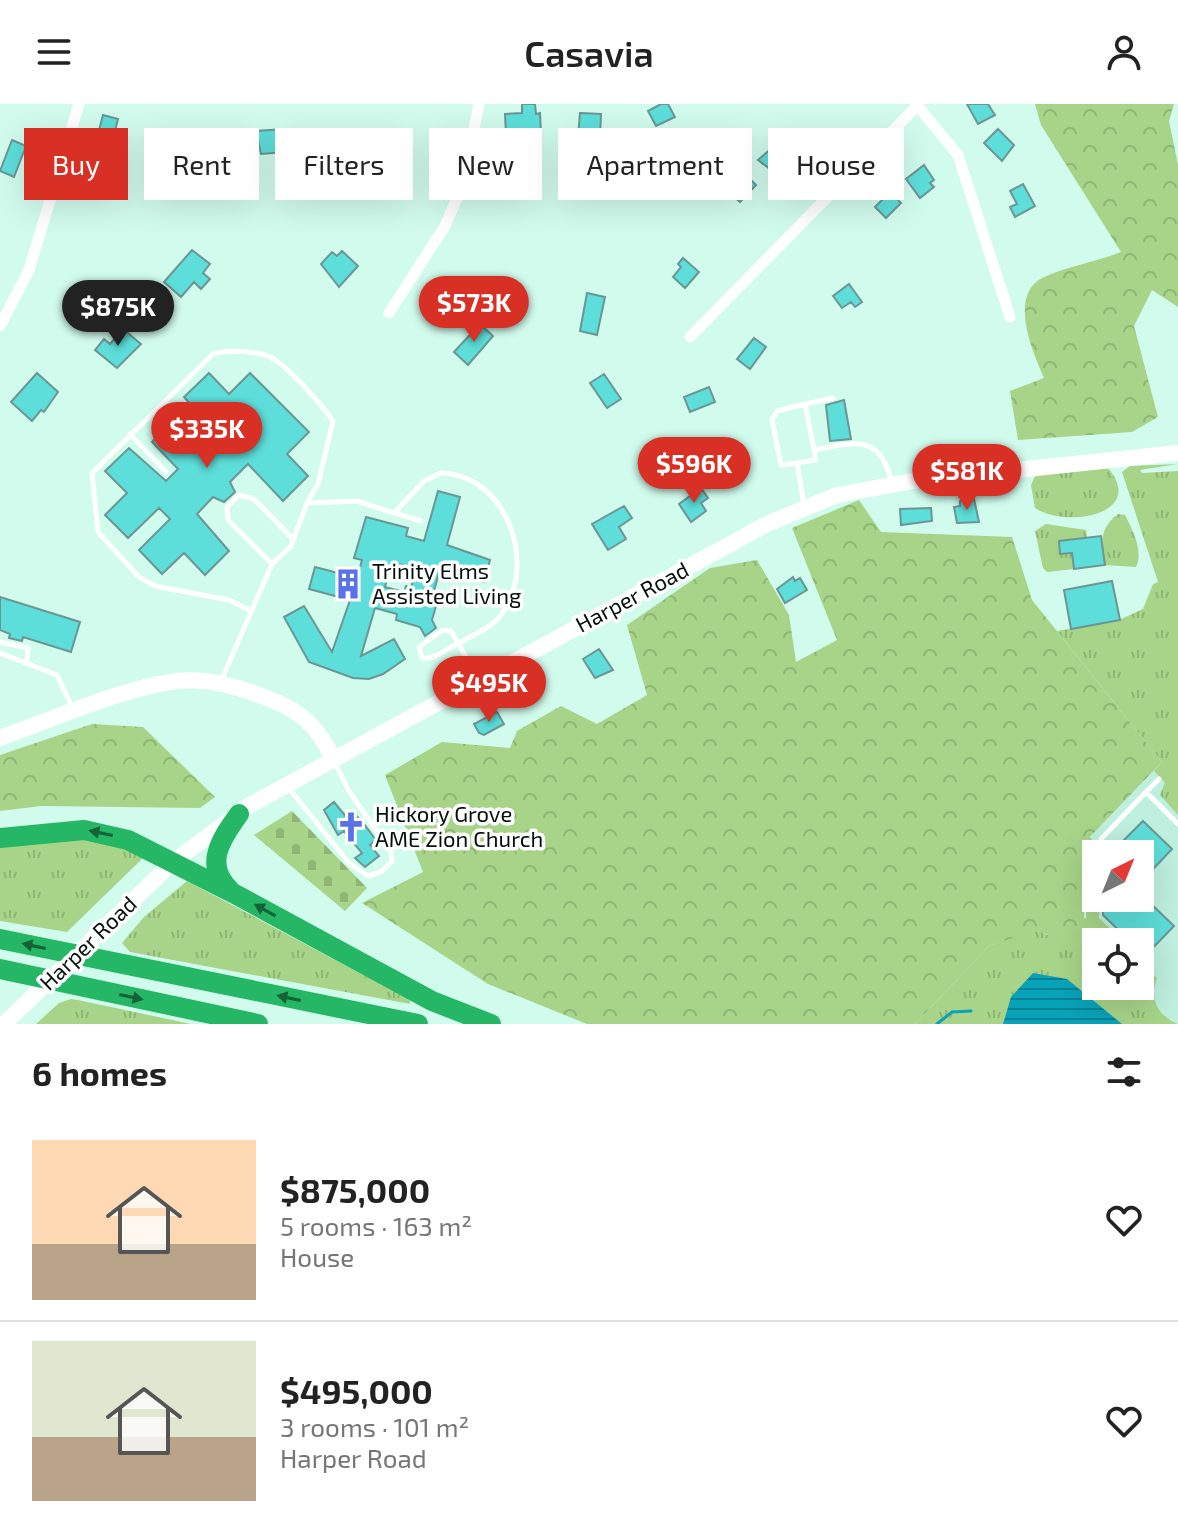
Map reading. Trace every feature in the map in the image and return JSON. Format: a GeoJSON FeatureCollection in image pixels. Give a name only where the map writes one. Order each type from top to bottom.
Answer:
{"type":"FeatureCollection","features":[{"type":"Feature","properties":{"kind":"highway"},"geometry":{"type":"LineString","coordinates":[[233,893],[218,879],[215,866],[224,836],[239,814]]}},
{"type":"Feature","properties":{"kind":"highway"},"geometry":{"type":"LineString","coordinates":[[0,838],[84,830],[128,840],[432,1001],[491,1024]]}},
{"type":"Feature","properties":{"kind":"highway"},"geometry":{"type":"LineString","coordinates":[[0,939],[418,1024]]}},
{"type":"Feature","properties":{"kind":"highway"},"geometry":{"type":"LineString","coordinates":[[0,969],[258,1024]]}},
{"type":"Feature","properties":{"kind":"main road","name":"Harper Road"},"geometry":{"type":"LineString","coordinates":[[8,1020],[173,862],[239,814],[333,758],[804,506],[837,495],[892,484],[1178,453]]}},
{"type":"Feature","properties":{"kind":"main road"},"geometry":{"type":"LineString","coordinates":[[0,738],[178,681],[220,684],[275,700],[301,713],[319,732],[333,758]]}},
{"type":"Feature","properties":{"kind":"street"},"geometry":{"type":"LineString","coordinates":[[0,326],[29,270],[79,104]]}},
{"type":"Feature","properties":{"kind":"street"},"geometry":{"type":"LineString","coordinates":[[389,313],[445,226],[463,184],[479,104]]}},
{"type":"Feature","properties":{"kind":"street"},"geometry":{"type":"LineString","coordinates":[[690,337],[916,105],[958,155],[1010,317]]}},
{"type":"Feature","properties":{"kind":"lane"},"geometry":{"type":"LineString","coordinates":[[220,684],[272,564],[294,540],[307,503],[321,476],[333,421],[270,357],[223,352],[209,357],[130,434],[97,467],[91,482],[98,532],[144,581],[229,600],[251,611]]}},
{"type":"Feature","properties":{"kind":"lane"},"geometry":{"type":"LineString","coordinates":[[805,404],[816,460],[781,465],[772,420],[777,411],[805,404],[833,398]]}},
{"type":"Feature","properties":{"kind":"lane"},"geometry":{"type":"LineString","coordinates":[[130,434],[166,472]]}},
{"type":"Feature","properties":{"kind":"lane"},"geometry":{"type":"LineString","coordinates":[[814,450],[859,442],[871,445],[887,467],[892,484]]}},
{"type":"Feature","properties":{"kind":"lane"},"geometry":{"type":"LineString","coordinates":[[797,463],[804,506]]}},
{"type":"Feature","properties":{"kind":"lane"},"geometry":{"type":"LineString","coordinates":[[394,513],[424,481],[437,473],[447,473],[487,493],[510,521],[517,559],[508,603],[500,617],[460,642],[425,659],[419,647],[443,630],[451,631],[460,642],[479,680]]}},
{"type":"Feature","properties":{"kind":"lane"},"geometry":{"type":"LineString","coordinates":[[272,564],[228,520],[227,507],[239,495],[249,496],[294,540]]}},
{"type":"Feature","properties":{"kind":"lane"},"geometry":{"type":"LineString","coordinates":[[307,503],[357,501],[421,521]]}},
{"type":"Feature","properties":{"kind":"lane"},"geometry":{"type":"LineString","coordinates":[[0,642],[28,648],[27,662]]}},
{"type":"Feature","properties":{"kind":"lane"},"geometry":{"type":"LineString","coordinates":[[0,653],[57,675],[74,712]]}},
{"type":"Feature","properties":{"kind":"lane"},"geometry":{"type":"LineString","coordinates":[[286,785],[349,863],[368,876],[381,872],[392,861],[391,852],[349,791],[333,758]]}},
{"type":"Feature","properties":{"kind":"lane"},"geometry":{"type":"LineString","coordinates":[[1101,839],[1159,779]]}},
{"type":"Feature","properties":{"kind":"lane"},"geometry":{"type":"LineString","coordinates":[[1146,792],[1178,824]]}},
{"type":"Feature","properties":{"kind":"shaded area"},"geometry":{"type":"Polygon","coordinates":[[[1178,746],[1178,1024],[1167,1023],[1150,1000],[1154,1000],[1154,928],[1104,928],[1089,912],[1154,912],[1154,840],[1087,840],[1178,746]]]}},
{"type":"Feature","properties":{"kind":"green space"},"geometry":{"type":"Polygon","coordinates":[[[1035,104],[1174,104],[1169,121],[1178,165],[1178,307],[1152,290],[1134,326],[1158,417],[1132,432],[1018,440],[1010,391],[1044,378],[1026,324],[1027,296],[1033,285],[1053,273],[1121,252],[1041,125],[1035,104]]]}},
{"type":"Feature","properties":{"kind":"green space"},"geometry":{"type":"Polygon","coordinates":[[[1178,464],[1140,470],[1142,473],[1178,471],[1178,815],[1160,795],[1165,783],[1154,771],[1162,762],[1057,631],[1119,620],[1143,609],[1153,584],[1158,582],[1122,472],[1130,466],[1178,464]]]}},
{"type":"Feature","properties":{"kind":"green space"},"geometry":{"type":"Polygon","coordinates":[[[1108,468],[1117,484],[1118,497],[1098,513],[1065,517],[1035,508],[1031,485],[1036,474],[1108,468]]]}},
{"type":"Feature","properties":{"kind":"green space"},"geometry":{"type":"Polygon","coordinates":[[[859,500],[881,532],[1012,537],[1032,600],[1162,762],[1087,840],[1082,840],[1082,934],[1068,943],[1036,930],[989,946],[915,1024],[587,1024],[488,984],[362,903],[423,872],[385,775],[442,742],[510,748],[517,731],[561,706],[597,724],[647,695],[627,625],[710,568],[757,560],[789,615],[796,662],[837,640],[792,528],[859,500]]]}},
{"type":"Feature","properties":{"kind":"green space"},"geometry":{"type":"Polygon","coordinates":[[[1118,514],[1125,515],[1136,540],[1139,554],[1136,567],[1105,565],[1104,531],[1118,514]]]}},
{"type":"Feature","properties":{"kind":"green space"},"geometry":{"type":"Polygon","coordinates":[[[1046,524],[1086,530],[1087,538],[1059,542],[1061,554],[1072,553],[1074,569],[1047,572],[1043,568],[1035,531],[1046,524]]]}},
{"type":"Feature","properties":{"kind":"green space"},"geometry":{"type":"Polygon","coordinates":[[[92,724],[143,727],[215,797],[200,808],[41,806],[0,811],[0,755],[92,724]]]}},
{"type":"Feature","properties":{"kind":"green space"},"geometry":{"type":"Polygon","coordinates":[[[292,811],[367,888],[345,911],[254,835],[292,811]]]}},
{"type":"Feature","properties":{"kind":"green space"},"geometry":{"type":"Polygon","coordinates":[[[71,837],[114,843],[144,857],[67,932],[0,921],[0,846],[71,837]]]}},
{"type":"Feature","properties":{"kind":"green space"},"geometry":{"type":"Polygon","coordinates":[[[187,881],[410,1000],[410,1004],[130,952],[122,943],[144,917],[187,881]]]}},
{"type":"Feature","properties":{"kind":"green space"},"geometry":{"type":"Polygon","coordinates":[[[1086,912],[1099,912],[1099,918],[1109,928],[1082,928],[1082,1000],[1154,1000],[1154,993],[1160,1011],[1178,1024],[915,1024],[989,946],[1036,929],[1047,935],[1086,918],[1086,912]]]}},
{"type":"Feature","properties":{"kind":"green space"},"geometry":{"type":"Polygon","coordinates":[[[71,999],[191,1024],[36,1024],[59,1003],[71,999]]]}},
{"type":"Feature","properties":{"kind":"water"},"geometry":{"type":"Polygon","coordinates":[[[1033,973],[1067,979],[1082,991],[1082,1000],[1093,1000],[1122,1024],[1003,1024],[1011,997],[1033,973]]]}},
{"type":"Feature","properties":{"kind":"building"},"geometry":{"type":"Polygon","coordinates":[[[522,104],[535,104],[536,114],[540,113],[541,128],[506,128],[505,114],[522,113],[522,104]]]}},
{"type":"Feature","properties":{"kind":"building"},"geometry":{"type":"Polygon","coordinates":[[[668,104],[675,117],[656,126],[648,111],[668,104]]]}},
{"type":"Feature","properties":{"kind":"building"},"geometry":{"type":"Polygon","coordinates":[[[967,104],[988,104],[995,115],[978,124],[967,104]]]}},
{"type":"Feature","properties":{"kind":"building"},"geometry":{"type":"Polygon","coordinates":[[[580,113],[601,114],[600,128],[579,128],[580,113]]]}},
{"type":"Feature","properties":{"kind":"building"},"geometry":{"type":"Polygon","coordinates":[[[103,115],[118,119],[116,128],[100,128],[103,115]]]}},
{"type":"Feature","properties":{"kind":"building"},"geometry":{"type":"Polygon","coordinates":[[[998,129],[1014,145],[1002,161],[984,143],[998,129]]]}},
{"type":"Feature","properties":{"kind":"building"},"geometry":{"type":"Polygon","coordinates":[[[275,130],[275,153],[261,154],[259,131],[275,130]]]}},
{"type":"Feature","properties":{"kind":"building"},"geometry":{"type":"Polygon","coordinates":[[[12,140],[24,145],[14,177],[0,171],[12,140]]]}},
{"type":"Feature","properties":{"kind":"building"},"geometry":{"type":"Polygon","coordinates":[[[768,151],[768,168],[758,160],[768,151]]]}},
{"type":"Feature","properties":{"kind":"building"},"geometry":{"type":"Polygon","coordinates":[[[924,165],[934,180],[930,183],[934,187],[920,198],[906,179],[924,165]]]}},
{"type":"Feature","properties":{"kind":"building"},"geometry":{"type":"Polygon","coordinates":[[[1023,184],[1035,206],[1015,217],[1010,207],[1017,204],[1010,191],[1023,184]]]}},
{"type":"Feature","properties":{"kind":"building"},"geometry":{"type":"Polygon","coordinates":[[[882,200],[898,200],[901,203],[886,218],[875,207],[882,200]]]}},
{"type":"Feature","properties":{"kind":"building"},"geometry":{"type":"Polygon","coordinates":[[[192,250],[210,264],[203,273],[210,279],[201,289],[194,282],[181,297],[164,282],[192,250]]]}},
{"type":"Feature","properties":{"kind":"building"},"geometry":{"type":"Polygon","coordinates":[[[342,251],[358,266],[339,287],[321,264],[332,252],[337,256],[342,251]]]}},
{"type":"Feature","properties":{"kind":"building"},"geometry":{"type":"Polygon","coordinates":[[[683,258],[699,272],[685,288],[673,277],[681,267],[678,264],[683,258]]]}},
{"type":"Feature","properties":{"kind":"building"},"geometry":{"type":"Polygon","coordinates":[[[849,284],[862,302],[855,307],[851,302],[842,308],[833,296],[849,284]]]}},
{"type":"Feature","properties":{"kind":"building"},"geometry":{"type":"Polygon","coordinates":[[[587,293],[605,297],[597,335],[580,331],[587,293]]]}},
{"type":"Feature","properties":{"kind":"building"},"geometry":{"type":"Polygon","coordinates":[[[480,324],[493,336],[468,365],[454,352],[480,324]]]}},
{"type":"Feature","properties":{"kind":"building"},"geometry":{"type":"Polygon","coordinates":[[[123,329],[141,344],[117,368],[95,350],[104,339],[110,344],[123,329]]]}},
{"type":"Feature","properties":{"kind":"building"},"geometry":{"type":"Polygon","coordinates":[[[754,338],[766,347],[750,369],[737,359],[754,338]]]}},
{"type":"Feature","properties":{"kind":"building"},"geometry":{"type":"Polygon","coordinates":[[[37,373],[58,392],[44,412],[41,410],[32,421],[11,402],[37,373]]]}},
{"type":"Feature","properties":{"kind":"building"},"geometry":{"type":"Polygon","coordinates":[[[209,373],[229,394],[250,373],[309,432],[287,454],[308,476],[283,501],[248,464],[230,482],[235,492],[224,502],[213,497],[197,514],[229,551],[205,575],[184,553],[162,574],[139,550],[170,519],[159,508],[128,538],[105,515],[127,493],[105,471],[129,448],[166,481],[178,469],[152,442],[175,418],[202,446],[216,433],[184,397],[209,373]]]}},
{"type":"Feature","properties":{"kind":"building"},"geometry":{"type":"Polygon","coordinates":[[[604,374],[621,399],[607,408],[590,383],[604,374]]]}},
{"type":"Feature","properties":{"kind":"building"},"geometry":{"type":"Polygon","coordinates":[[[709,387],[715,402],[690,412],[684,397],[709,387]]]}},
{"type":"Feature","properties":{"kind":"building"},"geometry":{"type":"Polygon","coordinates":[[[844,400],[851,439],[830,441],[826,405],[844,400]]]}},
{"type":"Feature","properties":{"kind":"building"},"geometry":{"type":"Polygon","coordinates":[[[701,488],[708,498],[701,503],[706,511],[691,522],[679,504],[701,488]]]}},
{"type":"Feature","properties":{"kind":"building","name":"Trinity Elms Assisted Living"},"geometry":{"type":"Polygon","coordinates":[[[438,491],[460,497],[447,545],[490,560],[484,582],[440,570],[433,594],[439,596],[432,620],[436,628],[425,636],[420,627],[396,620],[397,614],[375,608],[361,656],[394,639],[405,659],[383,674],[369,679],[353,678],[309,662],[284,617],[304,606],[332,652],[350,600],[309,589],[315,567],[357,578],[362,560],[354,558],[366,517],[408,528],[406,536],[424,541],[438,491]],[[398,564],[397,570],[390,568],[385,587],[404,592],[406,586],[411,588],[416,569],[398,564]]]}},
{"type":"Feature","properties":{"kind":"building"},"geometry":{"type":"Polygon","coordinates":[[[974,499],[979,522],[957,523],[954,507],[960,506],[960,501],[974,499]]]}},
{"type":"Feature","properties":{"kind":"building"},"geometry":{"type":"Polygon","coordinates":[[[624,506],[632,518],[619,527],[626,539],[608,550],[592,524],[624,506]]]}},
{"type":"Feature","properties":{"kind":"building"},"geometry":{"type":"Polygon","coordinates":[[[931,508],[932,521],[901,525],[900,509],[931,508]]]}},
{"type":"Feature","properties":{"kind":"building"},"geometry":{"type":"Polygon","coordinates":[[[1101,536],[1105,565],[1074,569],[1072,553],[1060,554],[1059,541],[1101,536]]]}},
{"type":"Feature","properties":{"kind":"building"},"geometry":{"type":"Polygon","coordinates":[[[793,577],[795,581],[800,578],[807,590],[785,603],[777,589],[793,577]]]}},
{"type":"Feature","properties":{"kind":"building"},"geometry":{"type":"Polygon","coordinates":[[[1112,581],[1120,620],[1071,629],[1064,590],[1112,581]]]}},
{"type":"Feature","properties":{"kind":"building"},"geometry":{"type":"Polygon","coordinates":[[[0,597],[80,622],[71,652],[23,637],[22,641],[9,638],[10,634],[0,630],[0,597]]]}},
{"type":"Feature","properties":{"kind":"building"},"geometry":{"type":"Polygon","coordinates":[[[599,649],[613,670],[595,678],[583,659],[599,649]]]}},
{"type":"Feature","properties":{"kind":"building"},"geometry":{"type":"Polygon","coordinates":[[[497,712],[504,724],[484,735],[479,733],[474,724],[497,712]]]}},
{"type":"Feature","properties":{"kind":"building","name":"Hickory Grove AME Zion Church"},"geometry":{"type":"Polygon","coordinates":[[[334,802],[347,818],[355,814],[359,819],[355,822],[361,820],[376,840],[370,845],[379,856],[365,867],[355,858],[362,853],[344,831],[338,835],[324,810],[334,802]]]}},
{"type":"Feature","properties":{"kind":"building"},"geometry":{"type":"Polygon","coordinates":[[[1143,821],[1172,849],[1154,868],[1154,840],[1124,840],[1143,821]]]}},
{"type":"Feature","properties":{"kind":"building"},"geometry":{"type":"Polygon","coordinates":[[[1154,907],[1174,926],[1154,947],[1154,928],[1116,928],[1103,912],[1154,912],[1154,907]]]}},
{"type":"Feature","properties":{"kind":"waterway"},"geometry":{"type":"LineString","coordinates":[[937,1024],[952,1012],[971,1011]]}},
{"type":"Feature","properties":{"kind":"place","name":"Trinity Elms Assisted Living"},"geometry":{"type":"Point","coordinates":[348,584]}},
{"type":"Feature","properties":{"kind":"place","name":"Hickory Grove AME Zion Church"},"geometry":{"type":"Point","coordinates":[351,827]}}]}
